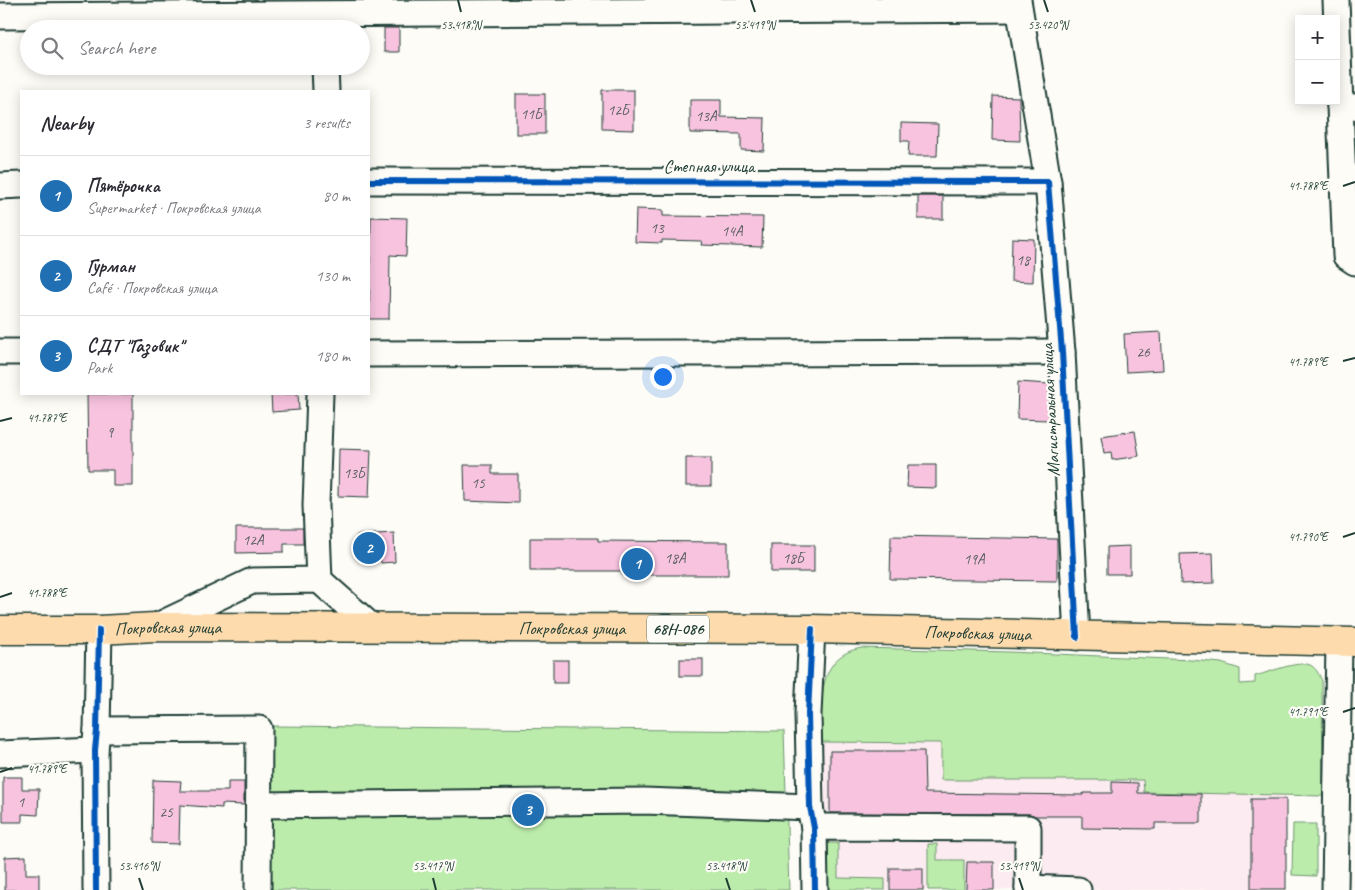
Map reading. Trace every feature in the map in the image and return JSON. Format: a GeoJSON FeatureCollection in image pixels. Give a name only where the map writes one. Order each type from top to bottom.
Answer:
{"type":"FeatureCollection","features":[{"type":"Feature","properties":{"kind":"main road","name":"Покровская улица"},"geometry":{"type":"LineString","coordinates":[[0,630],[99,630],[155,627],[812,629],[1077,637],[1347,642]]}},
{"type":"Feature","properties":{"kind":"street"},"geometry":{"type":"LineString","coordinates":[[1336,0],[1348,106],[1346,256],[1355,262]]}},
{"type":"Feature","properties":{"kind":"street"},"geometry":{"type":"LineString","coordinates":[[0,16],[323,14],[1019,4]]}},
{"type":"Feature","properties":{"kind":"street","name":"Магистральная улица"},"geometry":{"type":"LineString","coordinates":[[1019,4],[1048,182],[1062,352],[1077,637]]}},
{"type":"Feature","properties":{"kind":"street"},"geometry":{"type":"LineString","coordinates":[[325,75],[326,90]]}},
{"type":"Feature","properties":{"kind":"street","name":"Степная улица"},"geometry":{"type":"LineString","coordinates":[[370,181],[1048,182]]}},
{"type":"Feature","properties":{"kind":"street"},"geometry":{"type":"LineString","coordinates":[[0,186],[20,185]]}},
{"type":"Feature","properties":{"kind":"street"},"geometry":{"type":"LineString","coordinates":[[0,352],[20,352]]}},
{"type":"Feature","properties":{"kind":"street"},"geometry":{"type":"LineString","coordinates":[[370,354],[1062,352]]}},
{"type":"Feature","properties":{"kind":"street"},"geometry":{"type":"LineString","coordinates":[[319,580],[316,505],[320,395]]}},
{"type":"Feature","properties":{"kind":"street"},"geometry":{"type":"LineString","coordinates":[[155,627],[252,581],[319,580],[373,628]]}},
{"type":"Feature","properties":{"kind":"street"},"geometry":{"type":"LineString","coordinates":[[812,629],[808,714],[815,890]]}},
{"type":"Feature","properties":{"kind":"street"},"geometry":{"type":"LineString","coordinates":[[96,890],[96,740],[99,630]]}},
{"type":"Feature","properties":{"kind":"street"},"geometry":{"type":"LineString","coordinates":[[1335,890],[1347,642]]}},
{"type":"Feature","properties":{"kind":"street"},"geometry":{"type":"LineString","coordinates":[[0,754],[96,740],[259,729],[258,890]]}},
{"type":"Feature","properties":{"kind":"street"},"geometry":{"type":"LineString","coordinates":[[259,806],[644,801],[812,818],[824,827],[1028,828],[1028,889],[1078,890]]}},
{"type":"Feature","properties":{"kind":"shaded area"},"geometry":{"type":"Polygon","coordinates":[[[822,742],[941,743],[1286,796],[1286,890],[824,890],[822,742]]]}},
{"type":"Feature","properties":{"kind":"green space"},"geometry":{"type":"Polygon","coordinates":[[[862,648],[1191,660],[1221,663],[1240,669],[1240,684],[1255,683],[1255,676],[1283,668],[1298,664],[1310,665],[1322,681],[1323,796],[1144,792],[1143,780],[941,780],[941,743],[822,742],[822,699],[828,672],[836,661],[847,653],[862,648]]]}},
{"type":"Feature","properties":{"kind":"green space"},"geometry":{"type":"Polygon","coordinates":[[[271,726],[784,731],[789,890],[267,890],[271,726]]]}},
{"type":"Feature","properties":{"kind":"green space"},"geometry":{"type":"Polygon","coordinates":[[[1293,824],[1316,824],[1316,876],[1292,875],[1293,824]]]}},
{"type":"Feature","properties":{"kind":"green space"},"geometry":{"type":"Polygon","coordinates":[[[824,843],[838,843],[838,878],[885,879],[885,890],[824,890],[824,843]]]}},
{"type":"Feature","properties":{"kind":"green space"},"geometry":{"type":"Polygon","coordinates":[[[928,844],[937,844],[937,860],[964,860],[964,890],[928,890],[928,844]]]}},
{"type":"Feature","properties":{"kind":"building"},"geometry":{"type":"Polygon","coordinates":[[[384,28],[399,28],[399,52],[384,52],[384,28]]]}},
{"type":"Feature","properties":{"kind":"building"},"geometry":{"type":"Polygon","coordinates":[[[602,90],[634,90],[634,130],[602,129],[602,90]]]}},
{"type":"Feature","properties":{"kind":"building"},"geometry":{"type":"Polygon","coordinates":[[[516,94],[545,94],[545,134],[516,134],[516,94]]]}},
{"type":"Feature","properties":{"kind":"building"},"geometry":{"type":"Polygon","coordinates":[[[993,96],[1019,97],[1020,141],[992,140],[993,96]]]}},
{"type":"Feature","properties":{"kind":"building"},"geometry":{"type":"Polygon","coordinates":[[[690,100],[721,100],[721,117],[765,118],[764,151],[741,150],[741,134],[690,133],[690,100]]]}},
{"type":"Feature","properties":{"kind":"building"},"geometry":{"type":"Polygon","coordinates":[[[901,123],[938,124],[937,156],[908,156],[909,141],[901,141],[901,123]]]}},
{"type":"Feature","properties":{"kind":"building"},"geometry":{"type":"Polygon","coordinates":[[[918,196],[943,196],[943,219],[918,219],[918,196]]]}},
{"type":"Feature","properties":{"kind":"building"},"geometry":{"type":"Polygon","coordinates":[[[636,209],[663,210],[663,216],[763,217],[762,247],[701,245],[702,241],[662,240],[662,243],[635,242],[636,209]]]}},
{"type":"Feature","properties":{"kind":"building"},"geometry":{"type":"Polygon","coordinates":[[[371,217],[407,218],[406,256],[390,255],[389,319],[370,319],[371,217]]]}},
{"type":"Feature","properties":{"kind":"building"},"geometry":{"type":"Polygon","coordinates":[[[1012,238],[1034,239],[1033,282],[1011,281],[1012,238]]]}},
{"type":"Feature","properties":{"kind":"building"},"geometry":{"type":"Polygon","coordinates":[[[1161,332],[1163,370],[1126,372],[1124,334],[1161,332]]]}},
{"type":"Feature","properties":{"kind":"building"},"geometry":{"type":"Polygon","coordinates":[[[1018,382],[1049,384],[1049,420],[1017,419],[1018,382]]]}},
{"type":"Feature","properties":{"kind":"building"},"geometry":{"type":"Polygon","coordinates":[[[87,395],[133,395],[133,486],[113,486],[113,470],[88,470],[87,395]]]}},
{"type":"Feature","properties":{"kind":"building"},"geometry":{"type":"Polygon","coordinates":[[[271,395],[298,395],[299,410],[272,412],[271,395]]]}},
{"type":"Feature","properties":{"kind":"building"},"geometry":{"type":"Polygon","coordinates":[[[1135,431],[1139,456],[1112,460],[1111,452],[1104,453],[1101,436],[1135,431]]]}},
{"type":"Feature","properties":{"kind":"building"},"geometry":{"type":"Polygon","coordinates":[[[339,449],[371,450],[369,497],[338,496],[339,449]]]}},
{"type":"Feature","properties":{"kind":"building"},"geometry":{"type":"Polygon","coordinates":[[[686,458],[711,458],[711,486],[686,486],[686,458]]]}},
{"type":"Feature","properties":{"kind":"building"},"geometry":{"type":"Polygon","coordinates":[[[464,465],[492,465],[492,474],[518,474],[518,503],[465,501],[464,465]]]}},
{"type":"Feature","properties":{"kind":"building"},"geometry":{"type":"Polygon","coordinates":[[[908,465],[936,465],[936,488],[907,487],[908,465]]]}},
{"type":"Feature","properties":{"kind":"building"},"geometry":{"type":"Polygon","coordinates":[[[236,528],[303,528],[303,544],[284,544],[284,552],[236,553],[236,528]]]}},
{"type":"Feature","properties":{"kind":"building"},"geometry":{"type":"Polygon","coordinates":[[[394,533],[395,562],[381,563],[380,554],[358,556],[357,535],[394,533]]]}},
{"type":"Feature","properties":{"kind":"building"},"geometry":{"type":"Polygon","coordinates":[[[891,536],[1057,539],[1057,581],[890,579],[891,536]]]}},
{"type":"Feature","properties":{"kind":"building"},"geometry":{"type":"Polygon","coordinates":[[[530,538],[598,538],[598,541],[728,542],[728,575],[622,575],[622,571],[530,571],[530,538]]]}},
{"type":"Feature","properties":{"kind":"building"},"geometry":{"type":"Polygon","coordinates":[[[771,545],[814,545],[814,572],[771,572],[771,545]]]}},
{"type":"Feature","properties":{"kind":"building"},"geometry":{"type":"Polygon","coordinates":[[[1130,546],[1130,574],[1107,574],[1107,547],[1130,546]]]}},
{"type":"Feature","properties":{"kind":"building"},"geometry":{"type":"Polygon","coordinates":[[[1213,553],[1214,583],[1181,584],[1180,554],[1213,553]]]}},
{"type":"Feature","properties":{"kind":"building"},"geometry":{"type":"Polygon","coordinates":[[[680,659],[703,659],[703,676],[680,676],[680,659]]]}},
{"type":"Feature","properties":{"kind":"building"},"geometry":{"type":"Polygon","coordinates":[[[553,660],[568,660],[568,683],[553,683],[553,660]]]}},
{"type":"Feature","properties":{"kind":"building"},"geometry":{"type":"Polygon","coordinates":[[[830,751],[924,751],[925,793],[1083,795],[1083,793],[1112,793],[1112,782],[1138,783],[1138,793],[1201,794],[1201,823],[1155,823],[1155,829],[1082,828],[1082,816],[830,813],[830,751]]]}},
{"type":"Feature","properties":{"kind":"building"},"geometry":{"type":"Polygon","coordinates":[[[3,777],[22,777],[22,789],[39,789],[38,815],[22,814],[22,822],[3,822],[3,777]]]}},
{"type":"Feature","properties":{"kind":"building"},"geometry":{"type":"Polygon","coordinates":[[[153,780],[181,781],[180,791],[228,791],[228,782],[244,782],[244,805],[222,804],[222,808],[180,805],[179,844],[152,843],[153,780]]]}},
{"type":"Feature","properties":{"kind":"building"},"geometry":{"type":"Polygon","coordinates":[[[1251,799],[1286,799],[1286,889],[1251,889],[1251,799]]]}},
{"type":"Feature","properties":{"kind":"building"},"geometry":{"type":"Polygon","coordinates":[[[26,856],[26,874],[39,874],[39,890],[5,890],[5,857],[26,856]]]}},
{"type":"Feature","properties":{"kind":"building"},"geometry":{"type":"Polygon","coordinates":[[[967,862],[994,862],[994,890],[966,890],[967,862]]]}},
{"type":"Feature","properties":{"kind":"building"},"geometry":{"type":"Polygon","coordinates":[[[890,868],[923,868],[923,890],[890,890],[890,868]]]}},
{"type":"Feature","properties":{"kind":"cycle path"},"geometry":{"type":"LineString","coordinates":[[370,181],[1048,182],[1062,352],[1077,637]]}},
{"type":"Feature","properties":{"kind":"cycle path"},"geometry":{"type":"LineString","coordinates":[[812,629],[808,714],[810,807],[814,828],[815,890]]}},
{"type":"Feature","properties":{"kind":"cycle path"},"geometry":{"type":"LineString","coordinates":[[96,890],[95,750],[99,630]]}},
{"type":"Feature","properties":{"kind":"place","name":"Гурман"},"geometry":{"type":"Point","coordinates":[369,548]}},
{"type":"Feature","properties":{"kind":"place","name":"Пятёрочка"},"geometry":{"type":"Point","coordinates":[637,564]}},
{"type":"Feature","properties":{"kind":"place","name":"СДТ \"Газовик\""},"geometry":{"type":"Point","coordinates":[528,810]}}]}
